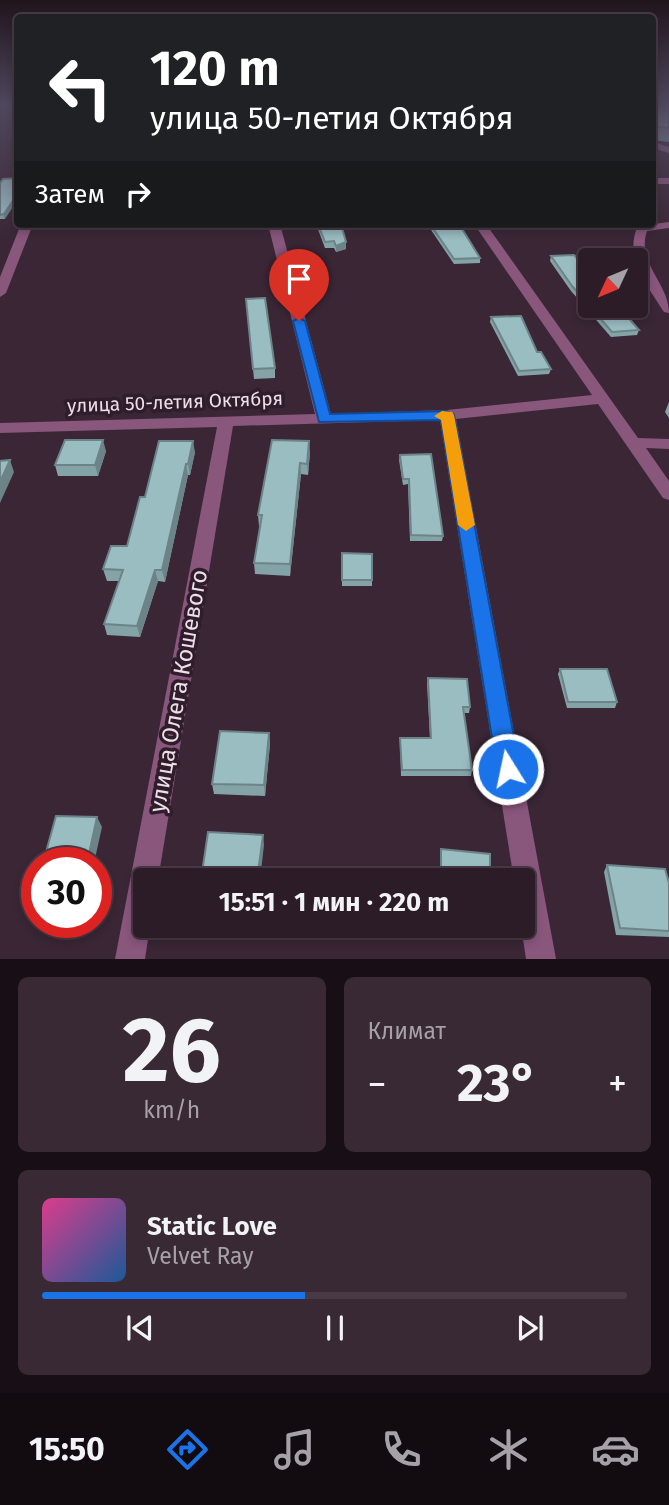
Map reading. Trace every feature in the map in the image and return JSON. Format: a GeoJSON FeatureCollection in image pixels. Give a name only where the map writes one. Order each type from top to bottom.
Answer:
{"type":"FeatureCollection","features":[{"type":"Feature","properties":{"kind":"street"},"geometry":{"type":"LineString","coordinates":[[0,293],[25,228]]}},
{"type":"Feature","properties":{"kind":"street"},"geometry":{"type":"LineString","coordinates":[[275,228],[324,419]]}},
{"type":"Feature","properties":{"kind":"street"},"geometry":{"type":"LineString","coordinates":[[483,228],[669,494]]}},
{"type":"Feature","properties":{"kind":"street"},"geometry":{"type":"LineString","coordinates":[[642,228],[642,264],[669,309]]}},
{"type":"Feature","properties":{"kind":"street","name":"улица 50-летия Октября"},"geometry":{"type":"LineString","coordinates":[[0,428],[447,415],[601,398]]}},
{"type":"Feature","properties":{"kind":"street"},"geometry":{"type":"LineString","coordinates":[[447,415],[541,959]]}},
{"type":"Feature","properties":{"kind":"street","name":"улица Олега Кошевого"},"geometry":{"type":"LineString","coordinates":[[130,959],[226,422]]}},
{"type":"Feature","properties":{"kind":"street"},"geometry":{"type":"LineString","coordinates":[[635,443],[669,444]]}},
{"type":"Feature","properties":{"kind":"building"},"geometry":{"type":"Polygon","coordinates":[[[14,178],[14,199],[4,214],[0,215],[0,183],[3,179],[14,178]]]}},
{"type":"Feature","properties":{"kind":"building"},"geometry":{"type":"Polygon","coordinates":[[[320,228],[342,228],[346,242],[336,246],[334,241],[325,242],[320,228]]]}},
{"type":"Feature","properties":{"kind":"building"},"geometry":{"type":"Polygon","coordinates":[[[433,228],[461,228],[480,258],[454,259],[433,228]]]}},
{"type":"Feature","properties":{"kind":"building"},"geometry":{"type":"Polygon","coordinates":[[[574,255],[578,260],[578,293],[572,286],[551,256],[574,255]]]}},
{"type":"Feature","properties":{"kind":"building"},"geometry":{"type":"Polygon","coordinates":[[[265,298],[275,368],[253,369],[246,299],[265,298]]]}},
{"type":"Feature","properties":{"kind":"building"},"geometry":{"type":"Polygon","coordinates":[[[521,316],[537,352],[541,352],[551,369],[519,371],[491,317],[521,316]]]}},
{"type":"Feature","properties":{"kind":"building"},"geometry":{"type":"Polygon","coordinates":[[[600,318],[628,318],[639,330],[612,332],[600,318]]]}},
{"type":"Feature","properties":{"kind":"building"},"geometry":{"type":"Polygon","coordinates":[[[65,440],[103,440],[95,465],[55,465],[65,440]]]}},
{"type":"Feature","properties":{"kind":"building"},"geometry":{"type":"Polygon","coordinates":[[[272,440],[309,441],[307,464],[300,463],[290,564],[254,563],[262,515],[258,515],[272,440]]]}},
{"type":"Feature","properties":{"kind":"building"},"geometry":{"type":"Polygon","coordinates":[[[159,441],[193,441],[162,570],[155,570],[137,626],[104,624],[123,570],[103,569],[111,546],[127,546],[140,497],[145,497],[159,441]]]}},
{"type":"Feature","properties":{"kind":"building"},"geometry":{"type":"Polygon","coordinates":[[[431,454],[443,536],[411,535],[409,479],[403,479],[400,455],[431,454]]]}},
{"type":"Feature","properties":{"kind":"building"},"geometry":{"type":"Polygon","coordinates":[[[10,460],[0,482],[0,461],[10,460]]]}},
{"type":"Feature","properties":{"kind":"building"},"geometry":{"type":"Polygon","coordinates":[[[342,553],[372,554],[372,580],[342,580],[342,553]]]}},
{"type":"Feature","properties":{"kind":"building"},"geometry":{"type":"Polygon","coordinates":[[[560,669],[607,669],[617,702],[568,702],[560,669]]]}},
{"type":"Feature","properties":{"kind":"building"},"geometry":{"type":"Polygon","coordinates":[[[428,678],[467,679],[470,707],[463,707],[472,770],[402,770],[400,738],[431,738],[428,678]]]}},
{"type":"Feature","properties":{"kind":"building"},"geometry":{"type":"Polygon","coordinates":[[[220,731],[269,733],[264,785],[212,784],[220,731]]]}},
{"type":"Feature","properties":{"kind":"building"},"geometry":{"type":"Polygon","coordinates":[[[56,816],[97,817],[90,847],[47,847],[56,816]]]}},
{"type":"Feature","properties":{"kind":"building"},"geometry":{"type":"Polygon","coordinates":[[[208,832],[263,835],[259,868],[203,868],[208,832]]]}},
{"type":"Feature","properties":{"kind":"building"},"geometry":{"type":"Polygon","coordinates":[[[441,849],[490,854],[490,868],[441,868],[441,849]]]}},
{"type":"Feature","properties":{"kind":"building"},"geometry":{"type":"Polygon","coordinates":[[[607,865],[665,869],[669,883],[669,931],[620,928],[607,865]]]}},
{"type":"Feature","properties":{"kind":"slow traffic"},"geometry":{"type":"LineString","coordinates":[[442,416],[447,415],[466,525]]}},
{"type":"Feature","properties":{"kind":"route"},"geometry":{"type":"LineString","coordinates":[[299,321],[324,419],[447,415],[508,769]]}}]}
